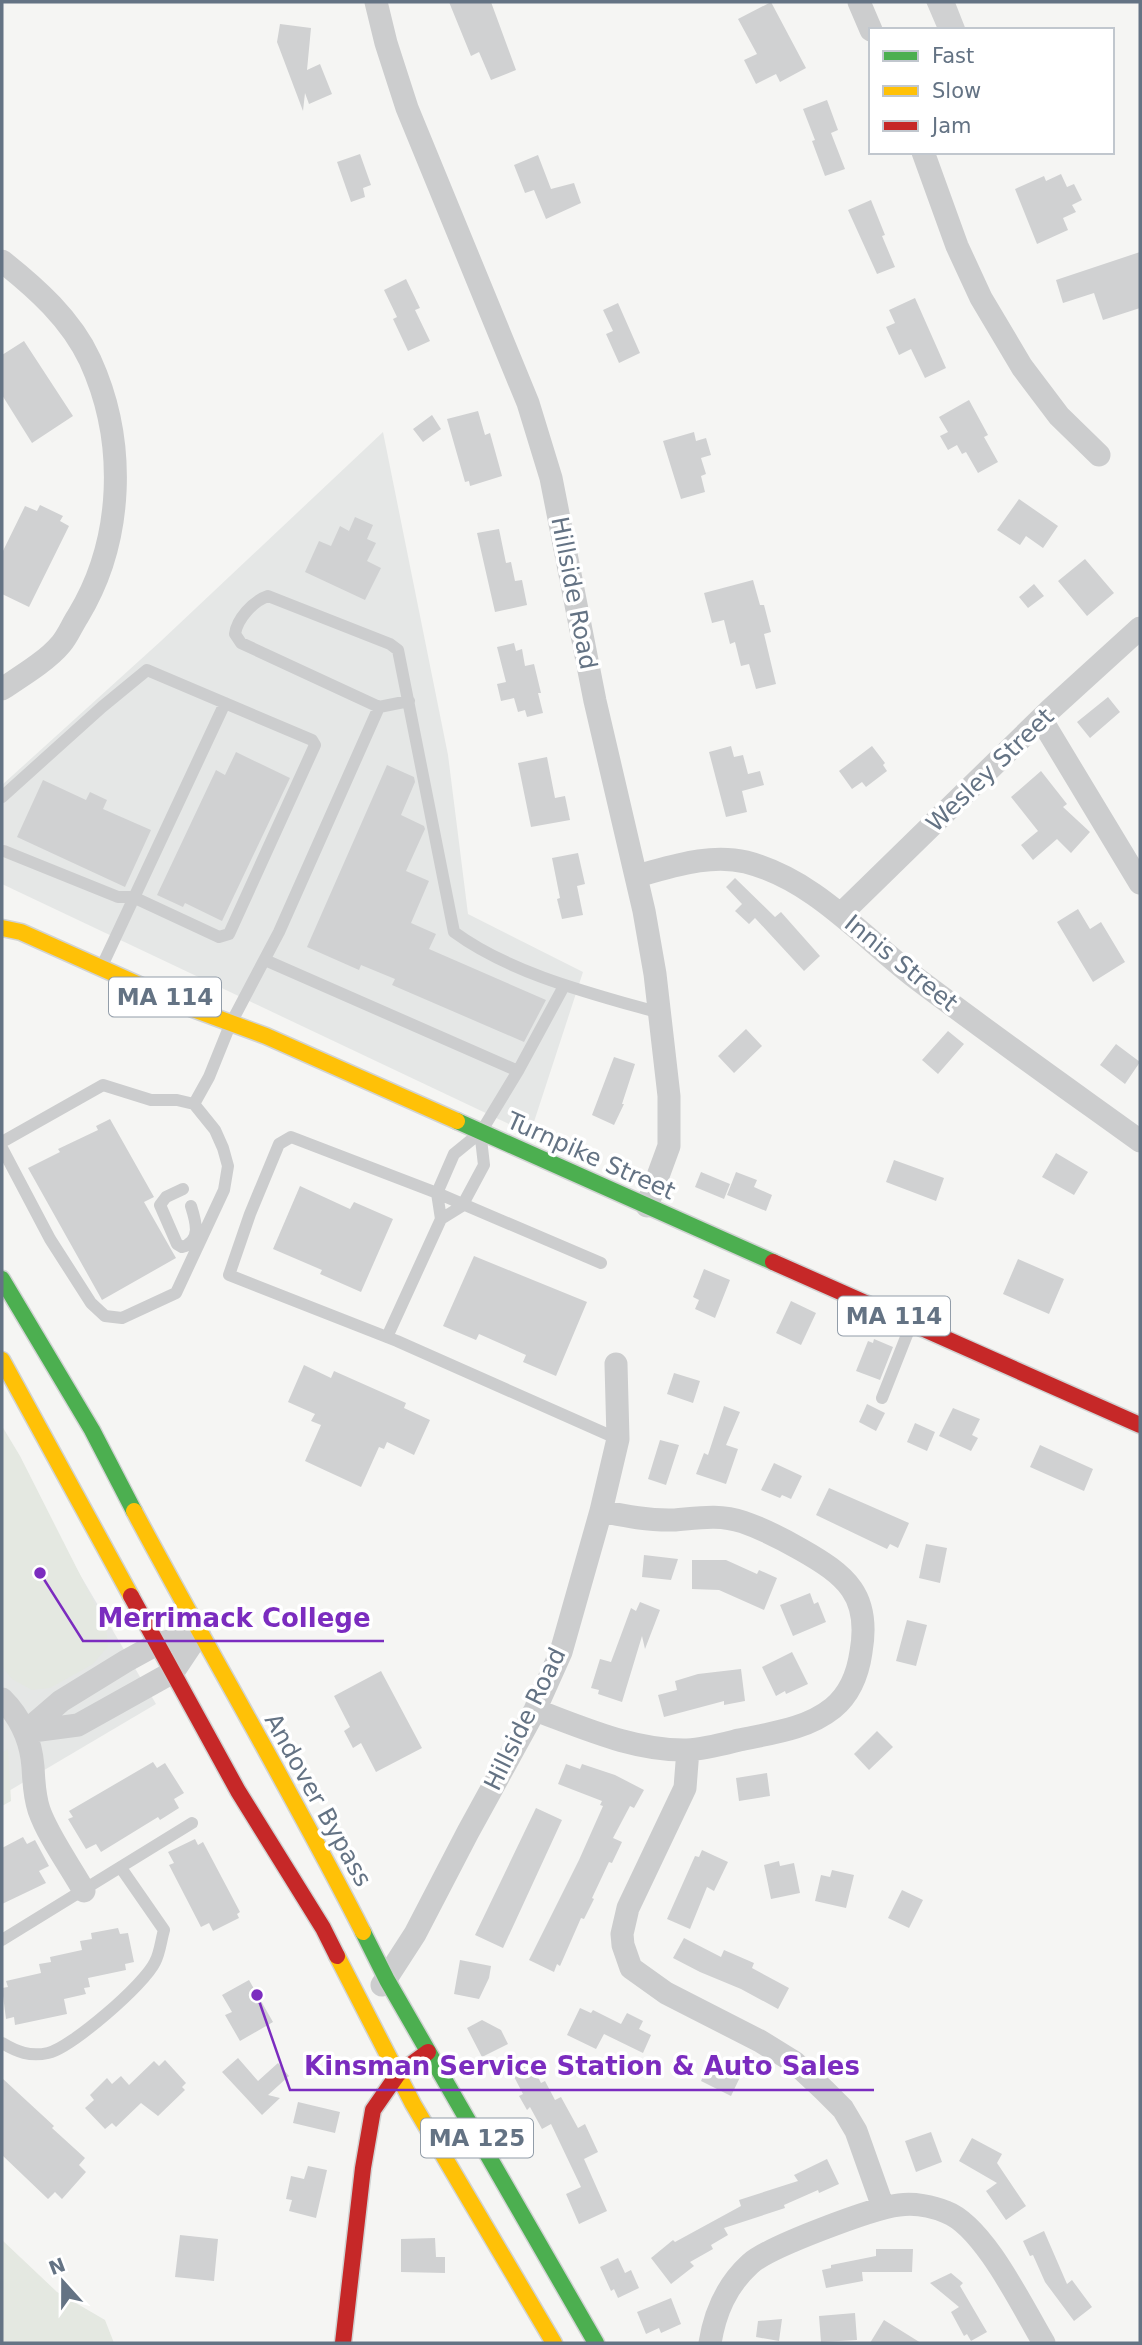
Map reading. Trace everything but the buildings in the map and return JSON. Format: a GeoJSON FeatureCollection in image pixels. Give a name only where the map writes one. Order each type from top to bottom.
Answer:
{"type":"FeatureCollection","features":[{"type":"Feature","properties":{"kind":"main road","name":"Turnpike Street"},"geometry":{"type":"LineString","coordinates":[[2,909],[21,932]]}},
{"type":"Feature","properties":{"kind":"main road","name":"Turnpike Street"},"geometry":{"type":"LineString","coordinates":[[2,928],[21,932],[100,970],[230,1025],[266,1036],[1140,1424]]}},
{"type":"Feature","properties":{"kind":"main road","name":"Andover Bypass"},"geometry":{"type":"LineString","coordinates":[[2,1279],[92,1430],[200,1633],[330,1867],[387,1980],[596,2343]]}},
{"type":"Feature","properties":{"kind":"main road","name":"MA 125"},"geometry":{"type":"LineString","coordinates":[[2,1360],[238,1791],[323,1928],[467,2200],[554,2343]]}},
{"type":"Feature","properties":{"kind":"main road"},"geometry":{"type":"LineString","coordinates":[[343,2343],[367,2133],[373,2110],[398,2074],[428,2052]]}},
{"type":"Feature","properties":{"kind":"street","name":"Hillside Road"},"geometry":{"type":"LineString","coordinates":[[376,2],[407,108],[540,434],[560,520],[595,701],[647,924],[660,1013],[669,1096],[669,1146],[647,1206]]}},
{"type":"Feature","properties":{"kind":"street"},"geometry":{"type":"LineString","coordinates":[[859,2],[870,28]]}},
{"type":"Feature","properties":{"kind":"street"},"geometry":{"type":"LineString","coordinates":[[924,154],[957,246],[994,321],[1022,367],[1059,416],[1099,455]]}},
{"type":"Feature","properties":{"kind":"street"},"geometry":{"type":"LineString","coordinates":[[2,261],[31,283],[63,318],[89,358],[107,407],[114,452],[115,499],[107,549],[89,597],[61,645],[2,689]]}},
{"type":"Feature","properties":{"kind":"street","name":"Wesley Street"},"geometry":{"type":"LineString","coordinates":[[841,914],[1041,719],[1140,628]]}},
{"type":"Feature","properties":{"kind":"street"},"geometry":{"type":"LineString","coordinates":[[1041,719],[1140,883]]}},
{"type":"Feature","properties":{"kind":"street","name":"Innis Street"},"geometry":{"type":"LineString","coordinates":[[636,876],[690,862],[720,859],[743,861],[790,879],[841,914],[966,1016],[1140,1141]]}},
{"type":"Feature","properties":{"kind":"street","name":"Hillside Road"},"geometry":{"type":"LineString","coordinates":[[361,2003],[387,1980],[415,1934],[535,1710],[561,1652],[601,1511],[618,1439],[616,1364]]}},
{"type":"Feature","properties":{"kind":"street"},"geometry":{"type":"LineString","coordinates":[[535,1710],[631,1744],[688,1750],[784,1731],[811,1722],[835,1707],[852,1685],[860,1661],[864,1635],[862,1613],[853,1591],[839,1572],[772,1533],[740,1521],[705,1516],[674,1520],[638,1518],[601,1511]]}},
{"type":"Feature","properties":{"kind":"street"},"geometry":{"type":"LineString","coordinates":[[26,1732],[61,1701],[157,1644],[200,1633]]}},
{"type":"Feature","properties":{"kind":"street"},"geometry":{"type":"LineString","coordinates":[[26,1732],[78,1726],[173,1672],[200,1633]]}},
{"type":"Feature","properties":{"kind":"street"},"geometry":{"type":"LineString","coordinates":[[2,1699],[26,1732],[33,1764],[34,1794],[40,1813],[84,1891]]}},
{"type":"Feature","properties":{"kind":"street"},"geometry":{"type":"LineString","coordinates":[[688,1750],[685,1788],[628,1909],[622,1934],[631,1968],[666,1993],[760,2041],[794,2062],[824,2090],[843,2109],[856,2131],[883,2207]]}},
{"type":"Feature","properties":{"kind":"street"},"geometry":{"type":"LineString","coordinates":[[710,2343],[713,2319],[725,2293],[753,2261],[789,2243],[883,2207],[902,2204],[921,2205],[948,2212],[971,2229],[986,2247],[1044,2343]]}},
{"type":"Feature","properties":{"kind":"lane"},"geometry":{"type":"LineString","coordinates":[[409,701],[379,707],[241,643],[234,634],[236,624],[260,599],[268,596],[390,644],[398,650],[409,701],[454,932],[474,947],[564,986],[660,1013]]}},
{"type":"Feature","properties":{"kind":"lane"},"geometry":{"type":"LineString","coordinates":[[2,797],[143,671],[152,671],[312,740],[315,745],[229,934],[219,937],[134,897],[118,897],[3,852]]}},
{"type":"Feature","properties":{"kind":"lane"},"geometry":{"type":"LineString","coordinates":[[100,970],[225,703]]}},
{"type":"Feature","properties":{"kind":"lane"},"geometry":{"type":"LineString","coordinates":[[194,1104],[209,1077],[230,1025],[279,932],[379,707]]}},
{"type":"Feature","properties":{"kind":"lane"},"geometry":{"type":"LineString","coordinates":[[265,960],[518,1071]]}},
{"type":"Feature","properties":{"kind":"lane"},"geometry":{"type":"LineString","coordinates":[[387,1337],[440,1219],[437,1194],[454,1154],[481,1132],[564,986]]}},
{"type":"Feature","properties":{"kind":"lane"},"geometry":{"type":"LineString","coordinates":[[2,1142],[103,1085],[151,1100],[177,1100],[194,1104],[215,1130],[228,1166],[224,1190],[176,1293],[122,1318],[106,1315],[91,1303],[50,1239],[2,1148]]}},
{"type":"Feature","properties":{"kind":"lane"},"geometry":{"type":"LineString","coordinates":[[440,1219],[461,1206],[484,1165],[481,1132]]}},
{"type":"Feature","properties":{"kind":"lane"},"geometry":{"type":"LineString","coordinates":[[601,1263],[437,1194],[291,1137],[279,1144],[250,1214],[229,1275],[387,1337],[618,1439]]}},
{"type":"Feature","properties":{"kind":"lane"},"geometry":{"type":"LineString","coordinates":[[183,1189],[166,1197],[160,1205],[177,1244],[182,1247],[190,1245],[196,1236],[197,1225],[191,1206]]}},
{"type":"Feature","properties":{"kind":"lane"},"geometry":{"type":"LineString","coordinates":[[883,1398],[912,1323]]}},
{"type":"Feature","properties":{"kind":"lane"},"geometry":{"type":"LineString","coordinates":[[2,1940],[192,1823]]}},
{"type":"Feature","properties":{"kind":"lane"},"geometry":{"type":"LineString","coordinates":[[2,2043],[22,2054],[49,2053],[73,2039],[133,1990],[155,1962],[163,1930],[121,1868]]}},
{"type":"Feature","properties":{"kind":"shaded area"},"geometry":{"type":"Polygon","coordinates":[[[383,432],[448,755],[468,914],[583,972],[530,1134],[2,884],[2,785],[161,641],[383,432]]]}},
{"type":"Feature","properties":{"kind":"shaded area"},"geometry":{"type":"Polygon","coordinates":[[[2,1426],[20,1456],[106,1626],[108,1646],[93,1664],[50,1688],[32,1690],[12,1679],[2,1666],[2,1426]]]}},
{"type":"Feature","properties":{"kind":"shaded area"},"geometry":{"type":"Polygon","coordinates":[[[2,1442],[156,1704],[2,1795],[2,1442]]]}},
{"type":"Feature","properties":{"kind":"shaded area"},"geometry":{"type":"Polygon","coordinates":[[[8,1749],[11,1801],[2,1806],[2,1753],[8,1749]]]}},
{"type":"Feature","properties":{"kind":"shaded area"},"geometry":{"type":"Polygon","coordinates":[[[2,2240],[57,2292],[105,2320],[114,2343],[2,2343],[2,2240]]]}},
{"type":"Feature","properties":{"kind":"traffic: fast"},"geometry":{"type":"LineString","coordinates":[[457,1121],[773,1262]]}},
{"type":"Feature","properties":{"kind":"traffic: fast"},"geometry":{"type":"LineString","coordinates":[[2,1279],[92,1430],[134,1511]]}},
{"type":"Feature","properties":{"kind":"traffic: fast"},"geometry":{"type":"LineString","coordinates":[[363,1932],[387,1980],[596,2343]]}},
{"type":"Feature","properties":{"kind":"traffic: slow"},"geometry":{"type":"LineString","coordinates":[[2,928],[21,932],[193,1009],[266,1036],[457,1121]]}},
{"type":"Feature","properties":{"kind":"traffic: slow"},"geometry":{"type":"LineString","coordinates":[[2,1360],[131,1596]]}},
{"type":"Feature","properties":{"kind":"traffic: slow"},"geometry":{"type":"LineString","coordinates":[[134,1511],[363,1932]]}},
{"type":"Feature","properties":{"kind":"traffic: slow"},"geometry":{"type":"LineString","coordinates":[[337,1956],[413,2104],[554,2343]]}},
{"type":"Feature","properties":{"kind":"traffic: jam"},"geometry":{"type":"LineString","coordinates":[[773,1262],[1140,1425]]}},
{"type":"Feature","properties":{"kind":"traffic: jam"},"geometry":{"type":"LineString","coordinates":[[131,1596],[238,1791],[323,1928],[337,1956]]}},
{"type":"Feature","properties":{"kind":"traffic: jam"},"geometry":{"type":"LineString","coordinates":[[343,2343],[363,2168],[373,2110],[398,2074],[428,2052]]}},
{"type":"Feature","properties":{"kind":"place","name":"Merrimack College"},"geometry":{"type":"Point","coordinates":[40,1573]}},
{"type":"Feature","properties":{"kind":"place","name":"Kinsman Service Station & Auto Sales"},"geometry":{"type":"Point","coordinates":[257,1995]}}]}
